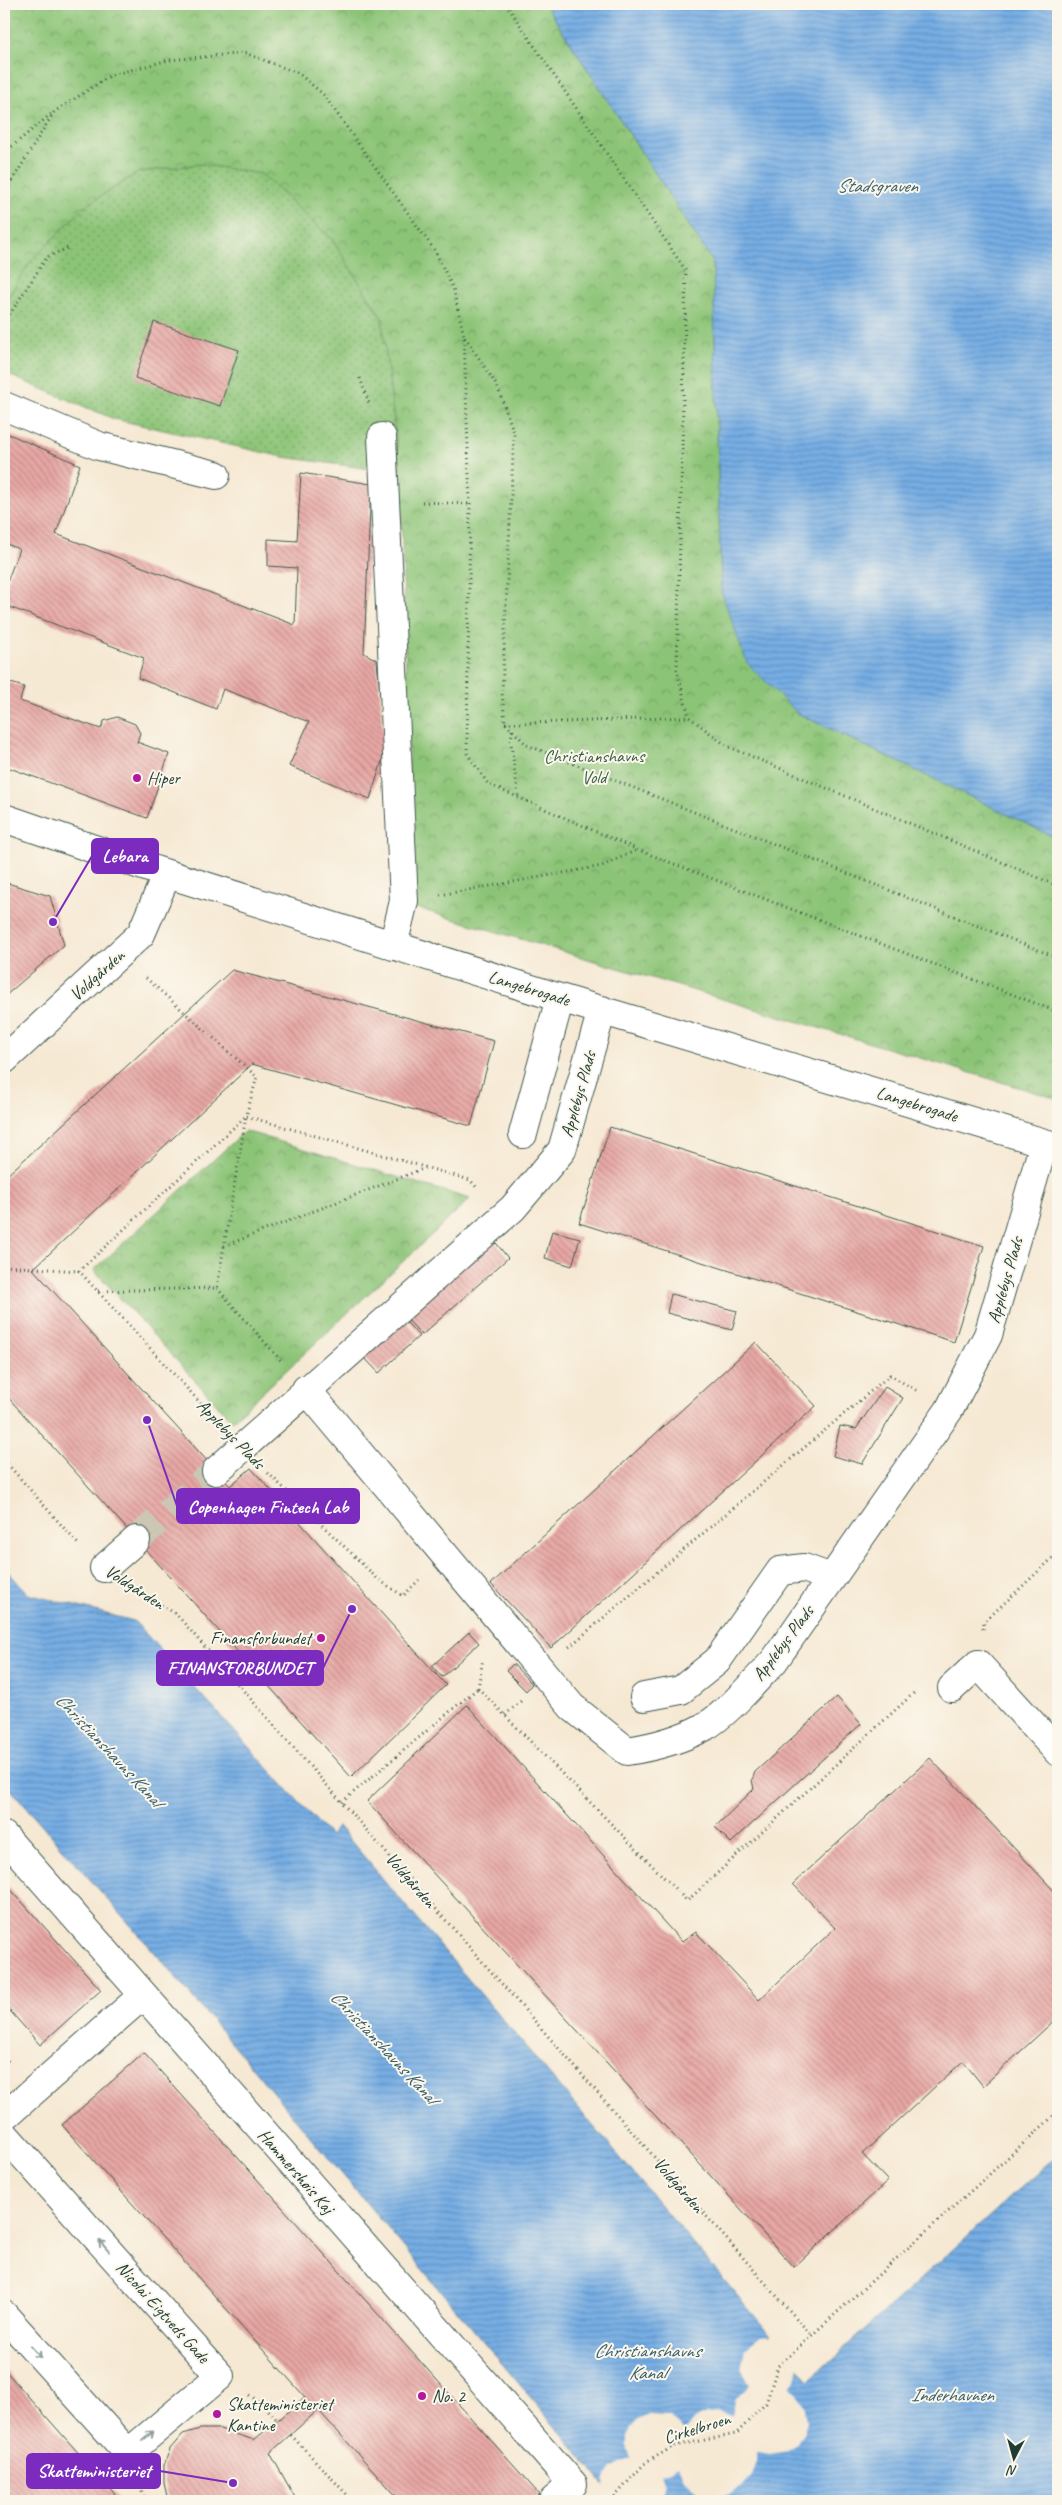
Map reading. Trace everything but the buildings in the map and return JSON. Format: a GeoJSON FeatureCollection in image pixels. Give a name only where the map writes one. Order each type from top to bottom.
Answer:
{"type":"FeatureCollection","features":[{"type":"Feature","properties":{"kind":"street"},"geometry":{"type":"LineString","coordinates":[[4,406],[99,446],[216,475]]}},
{"type":"Feature","properties":{"kind":"street"},"geometry":{"type":"LineString","coordinates":[[382,437],[404,901],[393,946]]}},
{"type":"Feature","properties":{"kind":"street","name":"Langebrogade"},"geometry":{"type":"LineString","coordinates":[[4,818],[166,874],[393,946],[1051,1145]]}},
{"type":"Feature","properties":{"kind":"street","name":"Voldgården"},"geometry":{"type":"LineString","coordinates":[[4,1060],[142,934],[166,874]]}},
{"type":"Feature","properties":{"kind":"street"},"geometry":{"type":"LineString","coordinates":[[523,1134],[560,998]]}},
{"type":"Feature","properties":{"kind":"street","name":"Applebys Plads"},"geometry":{"type":"LineString","coordinates":[[602,1010],[562,1150],[513,1208],[306,1389],[572,1707],[626,1751],[658,1746],[705,1727],[745,1692],[774,1661],[830,1578],[949,1410],[988,1335],[1051,1145]]}},
{"type":"Feature","properties":{"kind":"street"},"geometry":{"type":"LineString","coordinates":[[216,1470],[306,1389]]}},
{"type":"Feature","properties":{"kind":"street"},"geometry":{"type":"LineString","coordinates":[[104,1568],[136,1540]]}},
{"type":"Feature","properties":{"kind":"street"},"geometry":{"type":"LineString","coordinates":[[644,1697],[681,1690],[717,1660],[780,1571],[804,1568],[830,1578]]}},
{"type":"Feature","properties":{"kind":"street"},"geometry":{"type":"LineString","coordinates":[[952,1688],[978,1664],[1058,1752]]}},
{"type":"Feature","properties":{"kind":"street","name":"Hammershøis Kaj"},"geometry":{"type":"LineString","coordinates":[[4,1836],[142,1996],[573,2484],[553,2501]]}},
{"type":"Feature","properties":{"kind":"street"},"geometry":{"type":"LineString","coordinates":[[4,2117],[142,1996]]}},
{"type":"Feature","properties":{"kind":"street","name":"Nicolai Eigtveds Gade"},"geometry":{"type":"LineString","coordinates":[[4,2134],[220,2376],[128,2453],[4,2315]]}},
{"type":"Feature","properties":{"kind":"path"},"geometry":{"type":"LineString","coordinates":[[506,4],[686,271],[677,671],[689,717],[727,746],[1058,886]]}},
{"type":"Feature","properties":{"kind":"path"},"geometry":{"type":"LineString","coordinates":[[4,153],[54,112],[111,75],[169,60],[246,53],[298,73],[323,94],[435,251],[453,288],[464,336],[470,504],[466,753],[488,784],[638,850],[1058,1012]]}},
{"type":"Feature","properties":{"kind":"path"},"geometry":{"type":"LineString","coordinates":[[4,194],[54,112]]}},
{"type":"Feature","properties":{"kind":"path"},"geometry":{"type":"LineString","coordinates":[[4,323],[47,257],[70,247]]}},
{"type":"Feature","properties":{"kind":"path"},"geometry":{"type":"LineString","coordinates":[[464,336],[497,386],[514,433],[502,692],[505,723],[527,745],[1058,958]]}},
{"type":"Feature","properties":{"kind":"path"},"geometry":{"type":"LineString","coordinates":[[386,500],[470,504]]}},
{"type":"Feature","properties":{"kind":"path"},"geometry":{"type":"LineString","coordinates":[[505,723],[563,723],[689,717]]}},
{"type":"Feature","properties":{"kind":"path"},"geometry":{"type":"LineString","coordinates":[[512,730],[511,743],[518,797]]}},
{"type":"Feature","properties":{"kind":"path"},"geometry":{"type":"LineString","coordinates":[[404,901],[602,866],[638,850]]}},
{"type":"Feature","properties":{"kind":"path"},"geometry":{"type":"LineString","coordinates":[[119,955],[257,1077],[246,1116],[217,1288]]}},
{"type":"Feature","properties":{"kind":"path"},"geometry":{"type":"LineString","coordinates":[[246,1116],[470,1180],[502,1217]]}},
{"type":"Feature","properties":{"kind":"path"},"geometry":{"type":"LineString","coordinates":[[4,1266],[79,1271],[246,1116]]}},
{"type":"Feature","properties":{"kind":"path"},"geometry":{"type":"LineString","coordinates":[[224,1246],[425,1168]]}},
{"type":"Feature","properties":{"kind":"path","name":"Applebys Plads"},"geometry":{"type":"LineString","coordinates":[[79,1271],[241,1446],[379,1580],[403,1596],[424,1574]]}},
{"type":"Feature","properties":{"kind":"path"},"geometry":{"type":"LineString","coordinates":[[98,1290],[217,1288],[306,1389]]}},
{"type":"Feature","properties":{"kind":"path"},"geometry":{"type":"LineString","coordinates":[[505,1715],[531,1693],[541,1671],[890,1375],[949,1410]]}},
{"type":"Feature","properties":{"kind":"path","name":"Voldgården"},"geometry":{"type":"LineString","coordinates":[[4,1460],[70,1536],[104,1568],[176,1614],[812,2336]]}},
{"type":"Feature","properties":{"kind":"path"},"geometry":{"type":"LineString","coordinates":[[978,1664],[984,1622],[1058,1553]]}},
{"type":"Feature","properties":{"kind":"path"},"geometry":{"type":"LineString","coordinates":[[342,1802],[478,1688],[485,1651]]}},
{"type":"Feature","properties":{"kind":"path"},"geometry":{"type":"LineString","coordinates":[[478,1688],[687,1901],[923,1686]]}},
{"type":"Feature","properties":{"kind":"path","name":"Cirkelbroen"},"geometry":{"type":"LineString","coordinates":[[611,2501],[644,2464],[674,2446],[736,2434],[766,2403],[778,2366],[1058,2112]]}},
{"type":"Feature","properties":{"kind":"path"},"geometry":{"type":"LineString","coordinates":[[291,2435],[352,2501]]}},
{"type":"Feature","properties":{"kind":"green space","name":"Christianshavns Vold"},"geometry":{"type":"Polygon","coordinates":[[[4,4],[545,4],[713,262],[721,591],[797,713],[1058,839],[1058,1099],[413,907],[400,473],[382,318],[332,239],[261,174],[200,164],[139,172],[85,206],[30,262],[4,303],[4,4]]]}},
{"type":"Feature","properties":{"kind":"green space"},"geometry":{"type":"Polygon","coordinates":[[[200,164],[261,174],[332,239],[382,318],[400,473],[283,457],[114,419],[4,373],[4,304],[30,262],[85,206],[139,172],[200,164]]]}},
{"type":"Feature","properties":{"kind":"green space"},"geometry":{"type":"Polygon","coordinates":[[[245,1131],[470,1199],[232,1421],[94,1270],[245,1131]]]}},
{"type":"Feature","properties":{"kind":"water","name":"Stadsgraven"},"geometry":{"type":"Polygon","coordinates":[[[545,4],[1058,4],[1058,839],[797,713],[747,663],[721,591],[713,262],[545,4]]]}},
{"type":"Feature","properties":{"kind":"water","name":"Christianshavns Kanal"},"geometry":{"type":"Polygon","coordinates":[[[4,1567],[28,1594],[134,1621],[330,1836],[338,1826],[809,2380],[1058,2154],[1058,2501],[618,2501],[163,1962],[4,1782],[4,1567]]]}},
{"type":"Feature","properties":{"kind":"pier"},"geometry":{"type":"Polygon","coordinates":[[[774,2335],[799,2366],[796,2379],[790,2387],[799,2395],[805,2408],[807,2421],[803,2434],[795,2445],[783,2452],[770,2454],[756,2452],[756,2465],[751,2477],[742,2487],[730,2494],[717,2496],[704,2494],[693,2488],[684,2478],[678,2466],[670,2472],[660,2474],[664,2484],[661,2501],[615,2501],[604,2488],[605,2478],[612,2468],[621,2462],[631,2459],[628,2449],[628,2438],[631,2428],[638,2420],[648,2415],[669,2416],[684,2431],[694,2420],[706,2414],[719,2413],[732,2416],[736,2398],[750,2385],[741,2368],[745,2348],[761,2336],[774,2335]]]}},
{"type":"Feature","properties":{"kind":"tunnel"},"geometry":{"type":"LineString","coordinates":[[136,1540],[216,1471]]}},
{"type":"Feature","properties":{"kind":"place","name":"Hiper"},"geometry":{"type":"Point","coordinates":[137,778]}},
{"type":"Feature","properties":{"kind":"place","name":"Lebara"},"geometry":{"type":"Point","coordinates":[53,922]}},
{"type":"Feature","properties":{"kind":"place","name":"Copenhagen Fintech Lab"},"geometry":{"type":"Point","coordinates":[147,1420]}},
{"type":"Feature","properties":{"kind":"place","name":"FINANSFORBUNDET"},"geometry":{"type":"Point","coordinates":[352,1609]}},
{"type":"Feature","properties":{"kind":"place","name":"Finansforbundet"},"geometry":{"type":"Point","coordinates":[321,1638]}},
{"type":"Feature","properties":{"kind":"place","name":"No. 2"},"geometry":{"type":"Point","coordinates":[422,2396]}},
{"type":"Feature","properties":{"kind":"place","name":"Skatteministeriet Kantine"},"geometry":{"type":"Point","coordinates":[217,2414]}},
{"type":"Feature","properties":{"kind":"place","name":"Skatteministeriet"},"geometry":{"type":"Point","coordinates":[233,2483]}},
{"type":"Feature","properties":{"kind":"water label","name":"Inderhavnen"},"geometry":{"type":"Point","coordinates":[952,2395]}}]}
